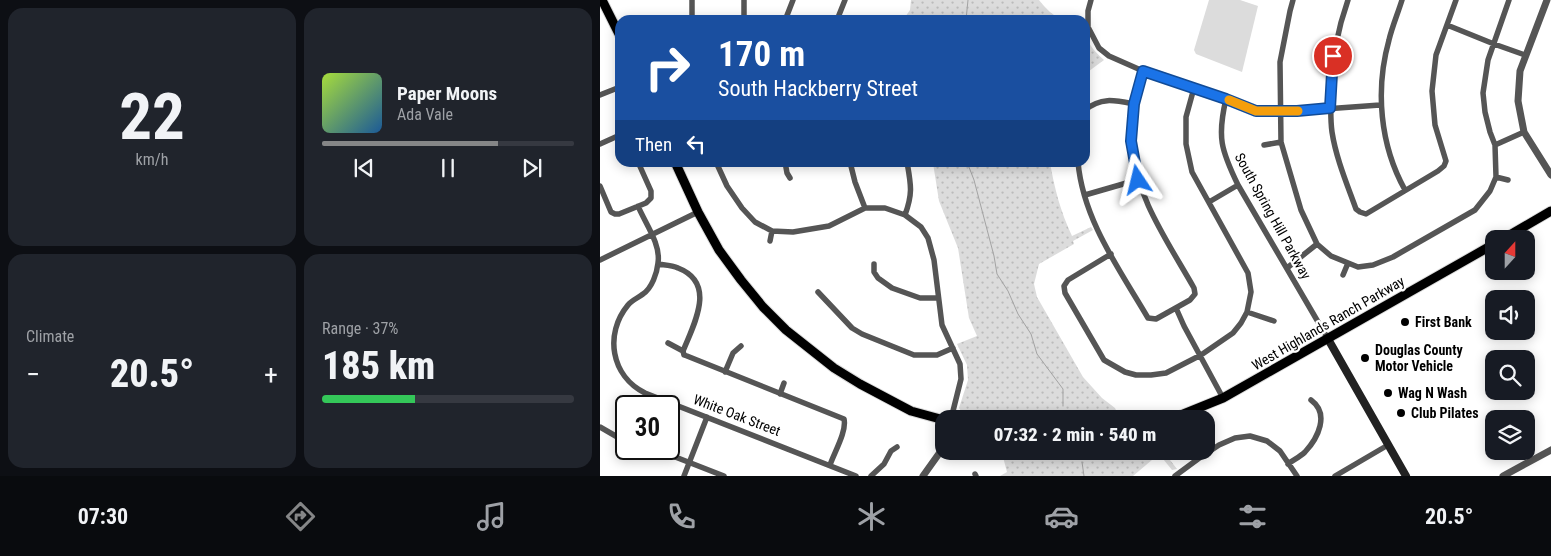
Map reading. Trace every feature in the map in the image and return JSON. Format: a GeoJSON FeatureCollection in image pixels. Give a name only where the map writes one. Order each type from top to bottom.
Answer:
{"type":"FeatureCollection","features":[{"type":"Feature","properties":{"kind":"main road"},"geometry":{"type":"LineString","coordinates":[[602,0],[615,26]]}},
{"type":"Feature","properties":{"kind":"main road"},"geometry":{"type":"LineString","coordinates":[[677,167],[698,212],[719,250],[740,280],[786,330],[834,368],[860,384],[911,410],[935,417]]}},
{"type":"Feature","properties":{"kind":"main road"},"geometry":{"type":"LineString","coordinates":[[1518,230],[1551,211]]}},
{"type":"Feature","properties":{"kind":"main road","name":"West Highlands Ranch Parkway"},"geometry":{"type":"LineString","coordinates":[[1193,410],[1223,398],[1485,249]]}},
{"type":"Feature","properties":{"kind":"main road"},"geometry":{"type":"LineString","coordinates":[[1328,339],[1406,476]]}},
{"type":"Feature","properties":{"kind":"street"},"geometry":{"type":"LineString","coordinates":[[692,0],[692,15]]}},
{"type":"Feature","properties":{"kind":"street"},"geometry":{"type":"LineString","coordinates":[[744,0],[744,15]]}},
{"type":"Feature","properties":{"kind":"street"},"geometry":{"type":"LineString","coordinates":[[787,15],[793,0]]}},
{"type":"Feature","properties":{"kind":"street"},"geometry":{"type":"LineString","coordinates":[[839,15],[845,0]]}},
{"type":"Feature","properties":{"kind":"street"},"geometry":{"type":"LineString","coordinates":[[1083,0],[1091,2],[1088,15]]}},
{"type":"Feature","properties":{"kind":"street"},"geometry":{"type":"LineString","coordinates":[[1293,0],[1280,62],[1281,142],[1301,210],[1317,244],[1331,256],[1358,267],[1373,265],[1393,257],[1476,210],[1486,199],[1496,177],[1495,145],[1485,112],[1483,93],[1488,60],[1509,0]]}},
{"type":"Feature","properties":{"kind":"street"},"geometry":{"type":"LineString","coordinates":[[1348,0],[1339,25],[1331,70],[1330,108],[1332,132],[1337,154],[1356,209],[1366,214],[1438,172],[1444,166],[1446,161],[1435,125],[1432,91],[1436,55],[1456,0]]}},
{"type":"Feature","properties":{"kind":"street"},"geometry":{"type":"LineString","coordinates":[[1402,0],[1388,40],[1384,59],[1380,105],[1387,149],[1405,190]]}},
{"type":"Feature","properties":{"kind":"street"},"geometry":{"type":"LineString","coordinates":[[1546,0],[1520,71],[1518,100],[1524,132],[1551,175]]}},
{"type":"Feature","properties":{"kind":"street"},"geometry":{"type":"LineString","coordinates":[[1446,25],[1525,55]]}},
{"type":"Feature","properties":{"kind":"street"},"geometry":{"type":"LineString","coordinates":[[1090,31],[1099,48],[1109,56],[1143,71],[1256,111],[1380,105]]}},
{"type":"Feature","properties":{"kind":"street"},"geometry":{"type":"LineString","coordinates":[[1079,167],[1085,195],[1094,222],[1148,318],[1156,319],[1190,300],[1195,294],[1194,288],[1151,214],[1138,180],[1131,141],[1134,104],[1143,71]]}},
{"type":"Feature","properties":{"kind":"street"},"geometry":{"type":"LineString","coordinates":[[1111,254],[1068,280],[1064,286],[1065,293],[1104,360],[1124,372],[1136,375],[1151,375],[1166,372],[1200,354],[1233,333],[1247,312],[1250,292],[1248,273],[1192,172],[1186,144],[1186,117],[1194,88]]}},
{"type":"Feature","properties":{"kind":"street"},"geometry":{"type":"LineString","coordinates":[[600,95],[615,89]]}},
{"type":"Feature","properties":{"kind":"street","name":"South Spring Hill Parkway"},"geometry":{"type":"LineString","coordinates":[[1226,99],[1220,128],[1221,144],[1227,163],[1328,339]]}},
{"type":"Feature","properties":{"kind":"street"},"geometry":{"type":"LineString","coordinates":[[1090,107],[1099,101],[1113,100],[1134,104]]}},
{"type":"Feature","properties":{"kind":"street"},"geometry":{"type":"LineString","coordinates":[[1495,145],[1524,132]]}},
{"type":"Feature","properties":{"kind":"street"},"geometry":{"type":"LineString","coordinates":[[600,144],[615,137]]}},
{"type":"Feature","properties":{"kind":"street"},"geometry":{"type":"LineString","coordinates":[[1264,145],[1281,142]]}},
{"type":"Feature","properties":{"kind":"street"},"geometry":{"type":"LineString","coordinates":[[600,186],[611,212],[615,214],[646,203],[651,198],[651,191],[640,167]]}},
{"type":"Feature","properties":{"kind":"street"},"geometry":{"type":"LineString","coordinates":[[718,167],[727,186],[742,208],[754,222],[772,231],[793,232],[828,226],[865,208],[885,208],[905,215],[921,227],[928,238],[934,260],[942,325],[960,364],[962,379],[953,410]]}},
{"type":"Feature","properties":{"kind":"street"},"geometry":{"type":"LineString","coordinates":[[785,167],[786,173],[790,178]]}},
{"type":"Feature","properties":{"kind":"street"},"geometry":{"type":"LineString","coordinates":[[851,167],[865,208]]}},
{"type":"Feature","properties":{"kind":"street"},"geometry":{"type":"LineString","coordinates":[[905,215],[912,190],[908,167]]}},
{"type":"Feature","properties":{"kind":"street"},"geometry":{"type":"LineString","coordinates":[[1496,177],[1508,180]]}},
{"type":"Feature","properties":{"kind":"street"},"geometry":{"type":"LineString","coordinates":[[1085,195],[1138,180]]}},
{"type":"Feature","properties":{"kind":"street"},"geometry":{"type":"LineString","coordinates":[[1209,202],[1238,185]]}},
{"type":"Feature","properties":{"kind":"street"},"geometry":{"type":"LineString","coordinates":[[638,206],[659,253],[658,264],[677,268],[690,276],[698,287],[699,311],[683,351]]}},
{"type":"Feature","properties":{"kind":"street"},"geometry":{"type":"LineString","coordinates":[[600,260],[698,212]]}},
{"type":"Feature","properties":{"kind":"street"},"geometry":{"type":"LineString","coordinates":[[770,241],[772,231]]}},
{"type":"Feature","properties":{"kind":"street"},"geometry":{"type":"LineString","coordinates":[[1287,268],[1317,244]]}},
{"type":"Feature","properties":{"kind":"street"},"geometry":{"type":"LineString","coordinates":[[1343,275],[1348,263]]}},
{"type":"Feature","properties":{"kind":"street","name":"White Oak Street"},"geometry":{"type":"LineString","coordinates":[[658,264],[654,279],[646,292],[628,304],[618,321],[613,338],[617,365],[627,379],[640,390],[830,464],[856,476]]}},
{"type":"Feature","properties":{"kind":"street"},"geometry":{"type":"LineString","coordinates":[[874,264],[874,272],[878,278],[892,288],[920,298],[938,298]]}},
{"type":"Feature","properties":{"kind":"street"},"geometry":{"type":"LineString","coordinates":[[818,292],[852,328],[862,334],[914,355],[937,355],[953,348]]}},
{"type":"Feature","properties":{"kind":"street"},"geometry":{"type":"LineString","coordinates":[[1176,308],[1223,398]]}},
{"type":"Feature","properties":{"kind":"street"},"geometry":{"type":"LineString","coordinates":[[1247,312],[1274,321]]}},
{"type":"Feature","properties":{"kind":"street"},"geometry":{"type":"LineString","coordinates":[[668,343],[683,351],[687,356],[844,420],[845,424],[830,464]]}},
{"type":"Feature","properties":{"kind":"street"},"geometry":{"type":"LineString","coordinates":[[725,372],[733,353],[741,346]]}},
{"type":"Feature","properties":{"kind":"street"},"geometry":{"type":"LineString","coordinates":[[780,394],[784,383]]}},
{"type":"Feature","properties":{"kind":"street"},"geometry":{"type":"LineString","coordinates":[[1288,464],[1303,454],[1316,439],[1322,423],[1320,410],[1311,400]]}},
{"type":"Feature","properties":{"kind":"street"},"geometry":{"type":"LineString","coordinates":[[684,476],[707,417]]}},
{"type":"Feature","properties":{"kind":"street"},"geometry":{"type":"LineString","coordinates":[[600,427],[615,436]]}},
{"type":"Feature","properties":{"kind":"street"},"geometry":{"type":"LineString","coordinates":[[1175,476],[1219,445],[1235,438],[1250,436],[1267,441],[1280,451],[1297,476]]}},
{"type":"Feature","properties":{"kind":"street"},"geometry":{"type":"LineString","coordinates":[[1334,476],[1388,444]]}},
{"type":"Feature","properties":{"kind":"street"},"geometry":{"type":"LineString","coordinates":[[871,476],[884,464],[891,451],[897,447]]}},
{"type":"Feature","properties":{"kind":"street"},"geometry":{"type":"LineString","coordinates":[[1503,476],[1551,450]]}},
{"type":"Feature","properties":{"kind":"street"},"geometry":{"type":"LineString","coordinates":[[680,459],[724,476]]}},
{"type":"Feature","properties":{"kind":"street"},"geometry":{"type":"LineString","coordinates":[[923,476],[935,459]]}},
{"type":"Feature","properties":{"kind":"shaded area"},"geometry":{"type":"Polygon","coordinates":[[[911,0],[1039,0],[1054,15],[906,15],[910,10],[911,0]]]}},
{"type":"Feature","properties":{"kind":"shaded area"},"geometry":{"type":"Polygon","coordinates":[[[1209,0],[1240,0],[1258,6],[1242,72],[1196,54],[1194,50],[1209,0]]]}},
{"type":"Feature","properties":{"kind":"shaded area"},"geometry":{"type":"Polygon","coordinates":[[[1090,44],[1098,54],[1104,60],[1090,70],[1090,44]]]}},
{"type":"Feature","properties":{"kind":"shaded area"},"geometry":{"type":"Polygon","coordinates":[[[934,167],[1051,167],[1058,200],[1072,236],[1091,227],[1093,230],[1073,241],[1074,244],[1039,264],[1034,284],[1037,297],[1083,377],[1116,410],[960,410],[959,408],[968,380],[967,365],[957,344],[977,336],[969,318],[958,248],[939,201],[934,167]]]}},
{"type":"Feature","properties":{"kind":"shaded area"},"geometry":{"type":"Polygon","coordinates":[[[1004,460],[1152,460],[1133,476],[1000,476],[1007,472],[1004,460]]]}},
{"type":"Feature","properties":{"kind":"shaded area"},"geometry":{"type":"Polygon","coordinates":[[[1164,460],[1170,460],[1177,469],[1172,470],[1164,460]]]}},
{"type":"Feature","properties":{"kind":"waterway"},"geometry":{"type":"LineString","coordinates":[[966,15],[968,0]]}},
{"type":"Feature","properties":{"kind":"waterway"},"geometry":{"type":"LineString","coordinates":[[969,167],[994,256],[997,274],[1031,334],[1037,354],[1063,389],[1063,406]]}},
{"type":"Feature","properties":{"kind":"waterway"},"geometry":{"type":"LineString","coordinates":[[1082,462],[1084,476]]}},
{"type":"Feature","properties":{"kind":"slow traffic"},"geometry":{"type":"LineString","coordinates":[[1229,100],[1256,111],[1298,111]]}},
{"type":"Feature","properties":{"kind":"place","name":"First Bank"},"geometry":{"type":"Point","coordinates":[1405,322]}},
{"type":"Feature","properties":{"kind":"place","name":"Douglas County Motor Vehicle"},"geometry":{"type":"Point","coordinates":[1365,358]}},
{"type":"Feature","properties":{"kind":"place","name":"Wag N Wash"},"geometry":{"type":"Point","coordinates":[1388,393]}},
{"type":"Feature","properties":{"kind":"place","name":"Club Pilates"},"geometry":{"type":"Point","coordinates":[1401,413]}},
{"type":"Feature","properties":{"kind":"route"},"geometry":{"type":"LineString","coordinates":[[1138,180],[1131,141],[1134,104],[1143,71],[1256,111],[1297,111],[1330,108],[1333,56]]}}]}
